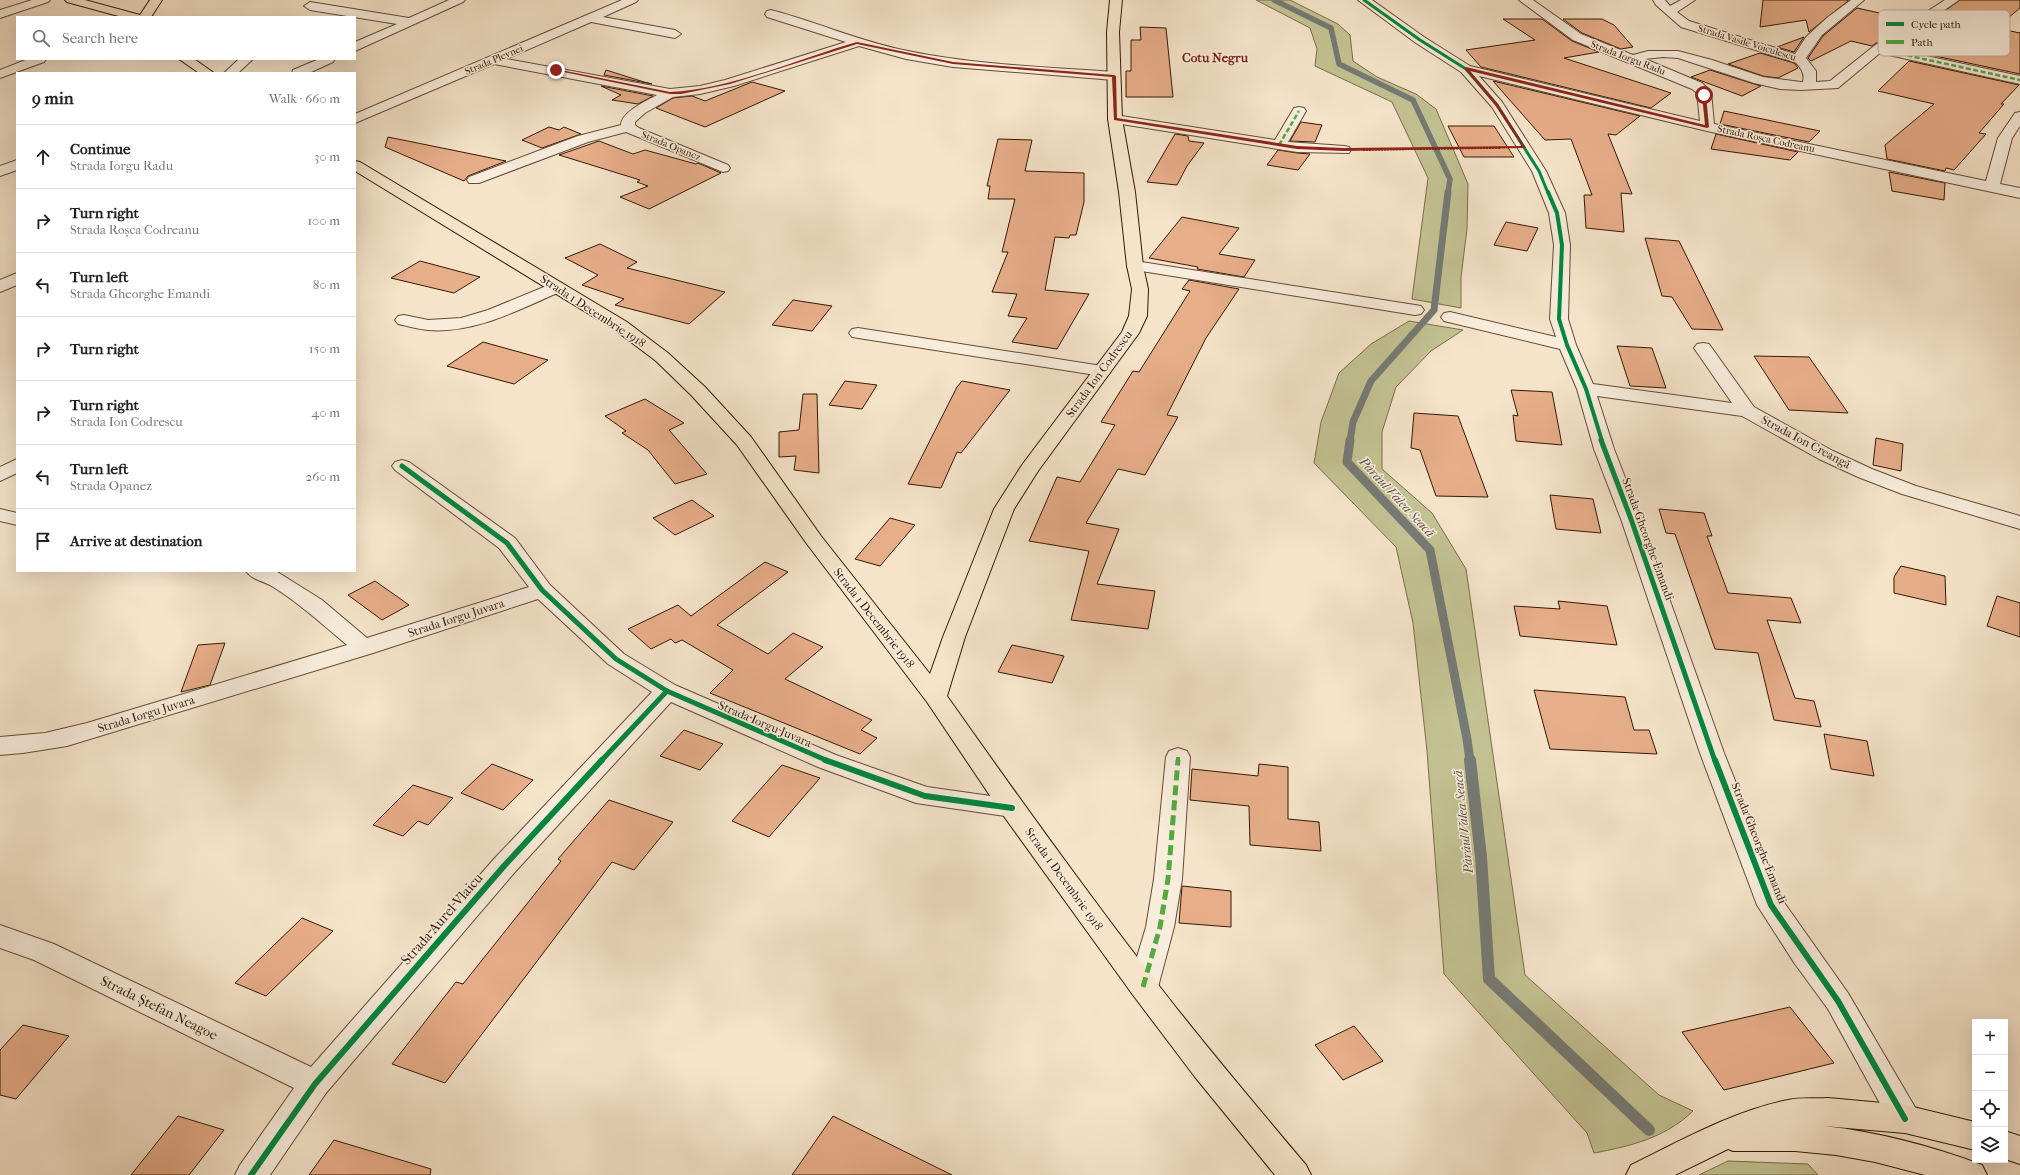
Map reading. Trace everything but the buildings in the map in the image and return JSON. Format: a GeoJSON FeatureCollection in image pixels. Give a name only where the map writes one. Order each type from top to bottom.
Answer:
{"type":"FeatureCollection","features":[{"type":"Feature","properties":{"kind":"main road"},"geometry":{"type":"LineString","coordinates":[[71,0],[132,16]]}},
{"type":"Feature","properties":{"kind":"main road"},"geometry":{"type":"LineString","coordinates":[[146,16],[156,0]]}},
{"type":"Feature","properties":{"kind":"main road","name":"Strada Ion Codrescu"},"geometry":{"type":"LineString","coordinates":[[935,696],[954,637],[1004,509],[1028,469],[1130,333],[1138,316],[1140,289],[1135,266],[1127,192],[1115,119],[1113,32],[1116,0]]}},
{"type":"Feature","properties":{"kind":"main road"},"geometry":{"type":"LineString","coordinates":[[187,60],[206,72]]}},
{"type":"Feature","properties":{"kind":"main road","name":"Strada 1 Decembrie 1918"},"geometry":{"type":"LineString","coordinates":[[356,166],[621,326],[662,357],[698,391],[744,441],[814,540],[935,696],[1012,808],[1143,987],[1206,1068],[1295,1175]]}},
{"type":"Feature","properties":{"kind":"main road"},"geometry":{"type":"LineString","coordinates":[[1642,1175],[1722,1137],[1764,1120],[1790,1112],[1828,1112],[1905,1119],[1972,1135]]}},
{"type":"Feature","properties":{"kind":"main road"},"geometry":{"type":"LineString","coordinates":[[1722,1137],[1815,1139],[1858,1145],[1907,1155],[1971,1175]]}},
{"type":"Feature","properties":{"kind":"main road"},"geometry":{"type":"LineString","coordinates":[[2008,1146],[2020,1150]]}},
{"type":"Feature","properties":{"kind":"street"},"geometry":{"type":"LineString","coordinates":[[0,14],[44,0]]}},
{"type":"Feature","properties":{"kind":"street"},"geometry":{"type":"LineString","coordinates":[[356,47],[459,0]]}},
{"type":"Feature","properties":{"kind":"street","name":"Strada Plevnei"},"geometry":{"type":"LineString","coordinates":[[356,119],[632,0]]}},
{"type":"Feature","properties":{"kind":"street","name":"Strada Gheorghe Emandi"},"geometry":{"type":"LineString","coordinates":[[1364,0],[1420,40],[1466,69],[1497,105],[1539,171],[1557,213],[1562,245],[1559,286],[1559,319],[1567,345],[1586,390],[1604,449],[1634,526],[1712,753],[1771,905],[1805,956],[1838,1001],[1905,1119]]}},
{"type":"Feature","properties":{"kind":"street","name":"Strada Iorgu Radu"},"geometry":{"type":"LineString","coordinates":[[1525,0],[1577,37],[1607,51],[1633,58],[1691,83],[1704,92],[1707,127]]}},
{"type":"Feature","properties":{"kind":"street","name":"Strada Vasile Voiculescu"},"geometry":{"type":"LineString","coordinates":[[1659,0],[1660,3],[1685,24],[1799,59],[1806,65],[1811,75],[1808,86]]}},
{"type":"Feature","properties":{"kind":"street"},"geometry":{"type":"LineString","coordinates":[[1670,11],[1689,0]]}},
{"type":"Feature","properties":{"kind":"street"},"geometry":{"type":"LineString","coordinates":[[1799,59],[1807,43],[1817,31],[1858,0]]}},
{"type":"Feature","properties":{"kind":"street"},"geometry":{"type":"LineString","coordinates":[[1937,10],[1953,0]]}},
{"type":"Feature","properties":{"kind":"street"},"geometry":{"type":"LineString","coordinates":[[310,7],[409,22]]}},
{"type":"Feature","properties":{"kind":"street","name":"Strada Opanez"},"geometry":{"type":"LineString","coordinates":[[771,14],[857,43],[953,63],[1114,76]]}},
{"type":"Feature","properties":{"kind":"street"},"geometry":{"type":"LineString","coordinates":[[590,18],[675,34]]}},
{"type":"Feature","properties":{"kind":"street","name":"Strada Opanez"},"geometry":{"type":"LineString","coordinates":[[494,60],[670,93],[700,90],[729,83],[857,43]]}},
{"type":"Feature","properties":{"kind":"street"},"geometry":{"type":"LineString","coordinates":[[1633,58],[1653,52],[1673,53],[1782,86],[1833,85],[1878,48]]}},
{"type":"Feature","properties":{"kind":"street"},"geometry":{"type":"LineString","coordinates":[[1914,56],[2020,80]]}},
{"type":"Feature","properties":{"kind":"street"},"geometry":{"type":"LineString","coordinates":[[0,74],[37,60]]}},
{"type":"Feature","properties":{"kind":"street"},"geometry":{"type":"LineString","coordinates":[[231,72],[246,60]]}},
{"type":"Feature","properties":{"kind":"street"},"geometry":{"type":"LineString","coordinates":[[300,72],[327,60]]}},
{"type":"Feature","properties":{"kind":"street","name":"Strada Roșca Codreanu"},"geometry":{"type":"LineString","coordinates":[[1466,69],[1707,127],[2020,193]]}},
{"type":"Feature","properties":{"kind":"street","name":"Strada Opanez"},"geometry":{"type":"LineString","coordinates":[[670,93],[640,110],[628,121],[628,127],[634,131],[723,168]]}},
{"type":"Feature","properties":{"kind":"street"},"geometry":{"type":"LineString","coordinates":[[1279,145],[1299,111]]}},
{"type":"Feature","properties":{"kind":"street"},"geometry":{"type":"LineString","coordinates":[[1992,187],[2005,138],[2020,116]]}},
{"type":"Feature","properties":{"kind":"street"},"geometry":{"type":"LineString","coordinates":[[1115,119],[1279,145],[1344,150]]}},
{"type":"Feature","properties":{"kind":"street"},"geometry":{"type":"LineString","coordinates":[[474,180],[583,139],[628,127]]}},
{"type":"Feature","properties":{"kind":"street"},"geometry":{"type":"LineString","coordinates":[[0,172],[16,164]]}},
{"type":"Feature","properties":{"kind":"street"},"geometry":{"type":"LineString","coordinates":[[1135,266],[1415,310]]}},
{"type":"Feature","properties":{"kind":"street"},"geometry":{"type":"LineString","coordinates":[[0,287],[16,279]]}},
{"type":"Feature","properties":{"kind":"street"},"geometry":{"type":"LineString","coordinates":[[404,320],[427,325],[464,322],[480,318],[556,287]]}},
{"type":"Feature","properties":{"kind":"street"},"geometry":{"type":"LineString","coordinates":[[1450,317],[1567,345]]}},
{"type":"Feature","properties":{"kind":"street"},"geometry":{"type":"LineString","coordinates":[[858,333],[1102,371]]}},
{"type":"Feature","properties":{"kind":"street"},"geometry":{"type":"LineString","coordinates":[[1703,348],[1746,411]]}},
{"type":"Feature","properties":{"kind":"street","name":"Strada Ion Creangă"},"geometry":{"type":"LineString","coordinates":[[1586,390],[1746,411],[1826,455],[1865,473],[1909,490],[2020,523]]}},
{"type":"Feature","properties":{"kind":"street"},"geometry":{"type":"LineString","coordinates":[[0,475],[16,466]]}},
{"type":"Feature","properties":{"kind":"street"},"geometry":{"type":"LineString","coordinates":[[402,466],[507,543],[542,590]]}},
{"type":"Feature","properties":{"kind":"street"},"geometry":{"type":"LineString","coordinates":[[0,515],[16,519]]}},
{"type":"Feature","properties":{"kind":"street"},"geometry":{"type":"LineString","coordinates":[[260,572],[268,575],[289,588],[365,648]]}},
{"type":"Feature","properties":{"kind":"street","name":"Strada Iorgu Juvara"},"geometry":{"type":"LineString","coordinates":[[0,746],[26,746],[54,741],[93,731],[365,648],[542,590],[616,659],[667,691],[827,761],[925,796],[1012,808]]}},
{"type":"Feature","properties":{"kind":"street","name":"Strada Aurel Vlaicu"},"geometry":{"type":"LineString","coordinates":[[251,1175],[315,1084],[504,866],[667,691]]}},
{"type":"Feature","properties":{"kind":"street"},"geometry":{"type":"LineString","coordinates":[[1143,987],[1160,927],[1168,879],[1178,757]]}},
{"type":"Feature","properties":{"kind":"street","name":"Strada Ștefan Neagoe"},"geometry":{"type":"LineString","coordinates":[[0,936],[44,952],[315,1084]]}},
{"type":"Feature","properties":{"kind":"path"},"geometry":{"type":"LineString","coordinates":[[1344,150],[1524,148]]}},
{"type":"Feature","properties":{"kind":"shaded area"},"geometry":{"type":"Polygon","coordinates":[[[1256,0],[1290,0],[1338,24],[1350,35],[1353,61],[1377,77],[1416,94],[1436,109],[1468,184],[1467,229],[1461,277],[1461,308],[1412,299],[1428,178],[1392,102],[1315,66],[1317,49],[1310,28],[1256,0]]]}},
{"type":"Feature","properties":{"kind":"shaded area"},"geometry":{"type":"Polygon","coordinates":[[[1409,321],[1463,330],[1431,351],[1396,387],[1382,432],[1382,469],[1432,513],[1466,569],[1525,975],[1659,1095],[1693,1111],[1671,1128],[1647,1140],[1634,1144],[1594,1153],[1587,1133],[1444,974],[1427,751],[1413,623],[1396,547],[1314,463],[1321,422],[1339,373],[1371,344],[1409,321]]]}},
{"type":"Feature","properties":{"kind":"shaded area"},"geometry":{"type":"Polygon","coordinates":[[[1728,1161],[1808,1164],[1818,1175],[1699,1175],[1728,1161]]]}},
{"type":"Feature","properties":{"kind":"waterway","name":"Pârâul Valea Seacă"},"geometry":{"type":"LineString","coordinates":[[1274,0],[1331,28],[1339,64],[1413,100],[1450,179],[1448,193]]}},
{"type":"Feature","properties":{"kind":"waterway","name":"Pârâul Valea Seacă"},"geometry":{"type":"LineString","coordinates":[[1350,441],[1353,422],[1371,381],[1434,310],[1448,192]]}},
{"type":"Feature","properties":{"kind":"waterway","name":"Pârâul Valea Seacă"},"geometry":{"type":"LineString","coordinates":[[1350,440],[1347,462],[1430,550],[1470,761]]}},
{"type":"Feature","properties":{"kind":"waterway","name":"Pârâul Valea Seacă"},"geometry":{"type":"LineString","coordinates":[[1470,760],[1481,857],[1489,979],[1649,1130]]}},
{"type":"Feature","properties":{"kind":"marked path"},"geometry":{"type":"LineString","coordinates":[[1910,56],[2020,80]]}},
{"type":"Feature","properties":{"kind":"marked path"},"geometry":{"type":"LineString","coordinates":[[1279,145],[1299,111]]}},
{"type":"Feature","properties":{"kind":"marked path"},"geometry":{"type":"LineString","coordinates":[[1143,987],[1160,927],[1168,879],[1178,757]]}},
{"type":"Feature","properties":{"kind":"cycle path"},"geometry":{"type":"LineString","coordinates":[[1364,0],[1420,40],[1466,69],[1497,105],[1539,171],[1557,213],[1562,245],[1559,286],[1559,319],[1567,345],[1586,389],[1604,449],[1631,519],[1712,753],[1748,847],[1771,905],[1805,956],[1838,1001],[1905,1119]]}},
{"type":"Feature","properties":{"kind":"cycle path"},"geometry":{"type":"LineString","coordinates":[[402,466],[507,543],[542,590],[616,659],[667,691],[827,761],[925,796],[1012,808]]}},
{"type":"Feature","properties":{"kind":"cycle path"},"geometry":{"type":"LineString","coordinates":[[251,1175],[315,1084],[504,866],[667,691]]}},
{"type":"Feature","properties":{"kind":"district","name":"Cotu Negru"},"geometry":{"type":"Point","coordinates":[1215,57]}},
{"type":"Feature","properties":{"kind":"route"},"geometry":{"type":"LineString","coordinates":[[556,70],[670,93],[681,93],[729,83],[857,43],[953,63],[1114,76],[1115,119],[1297,148],[1344,150],[1524,148],[1497,105],[1466,69],[1707,127],[1704,95]]}}]}
